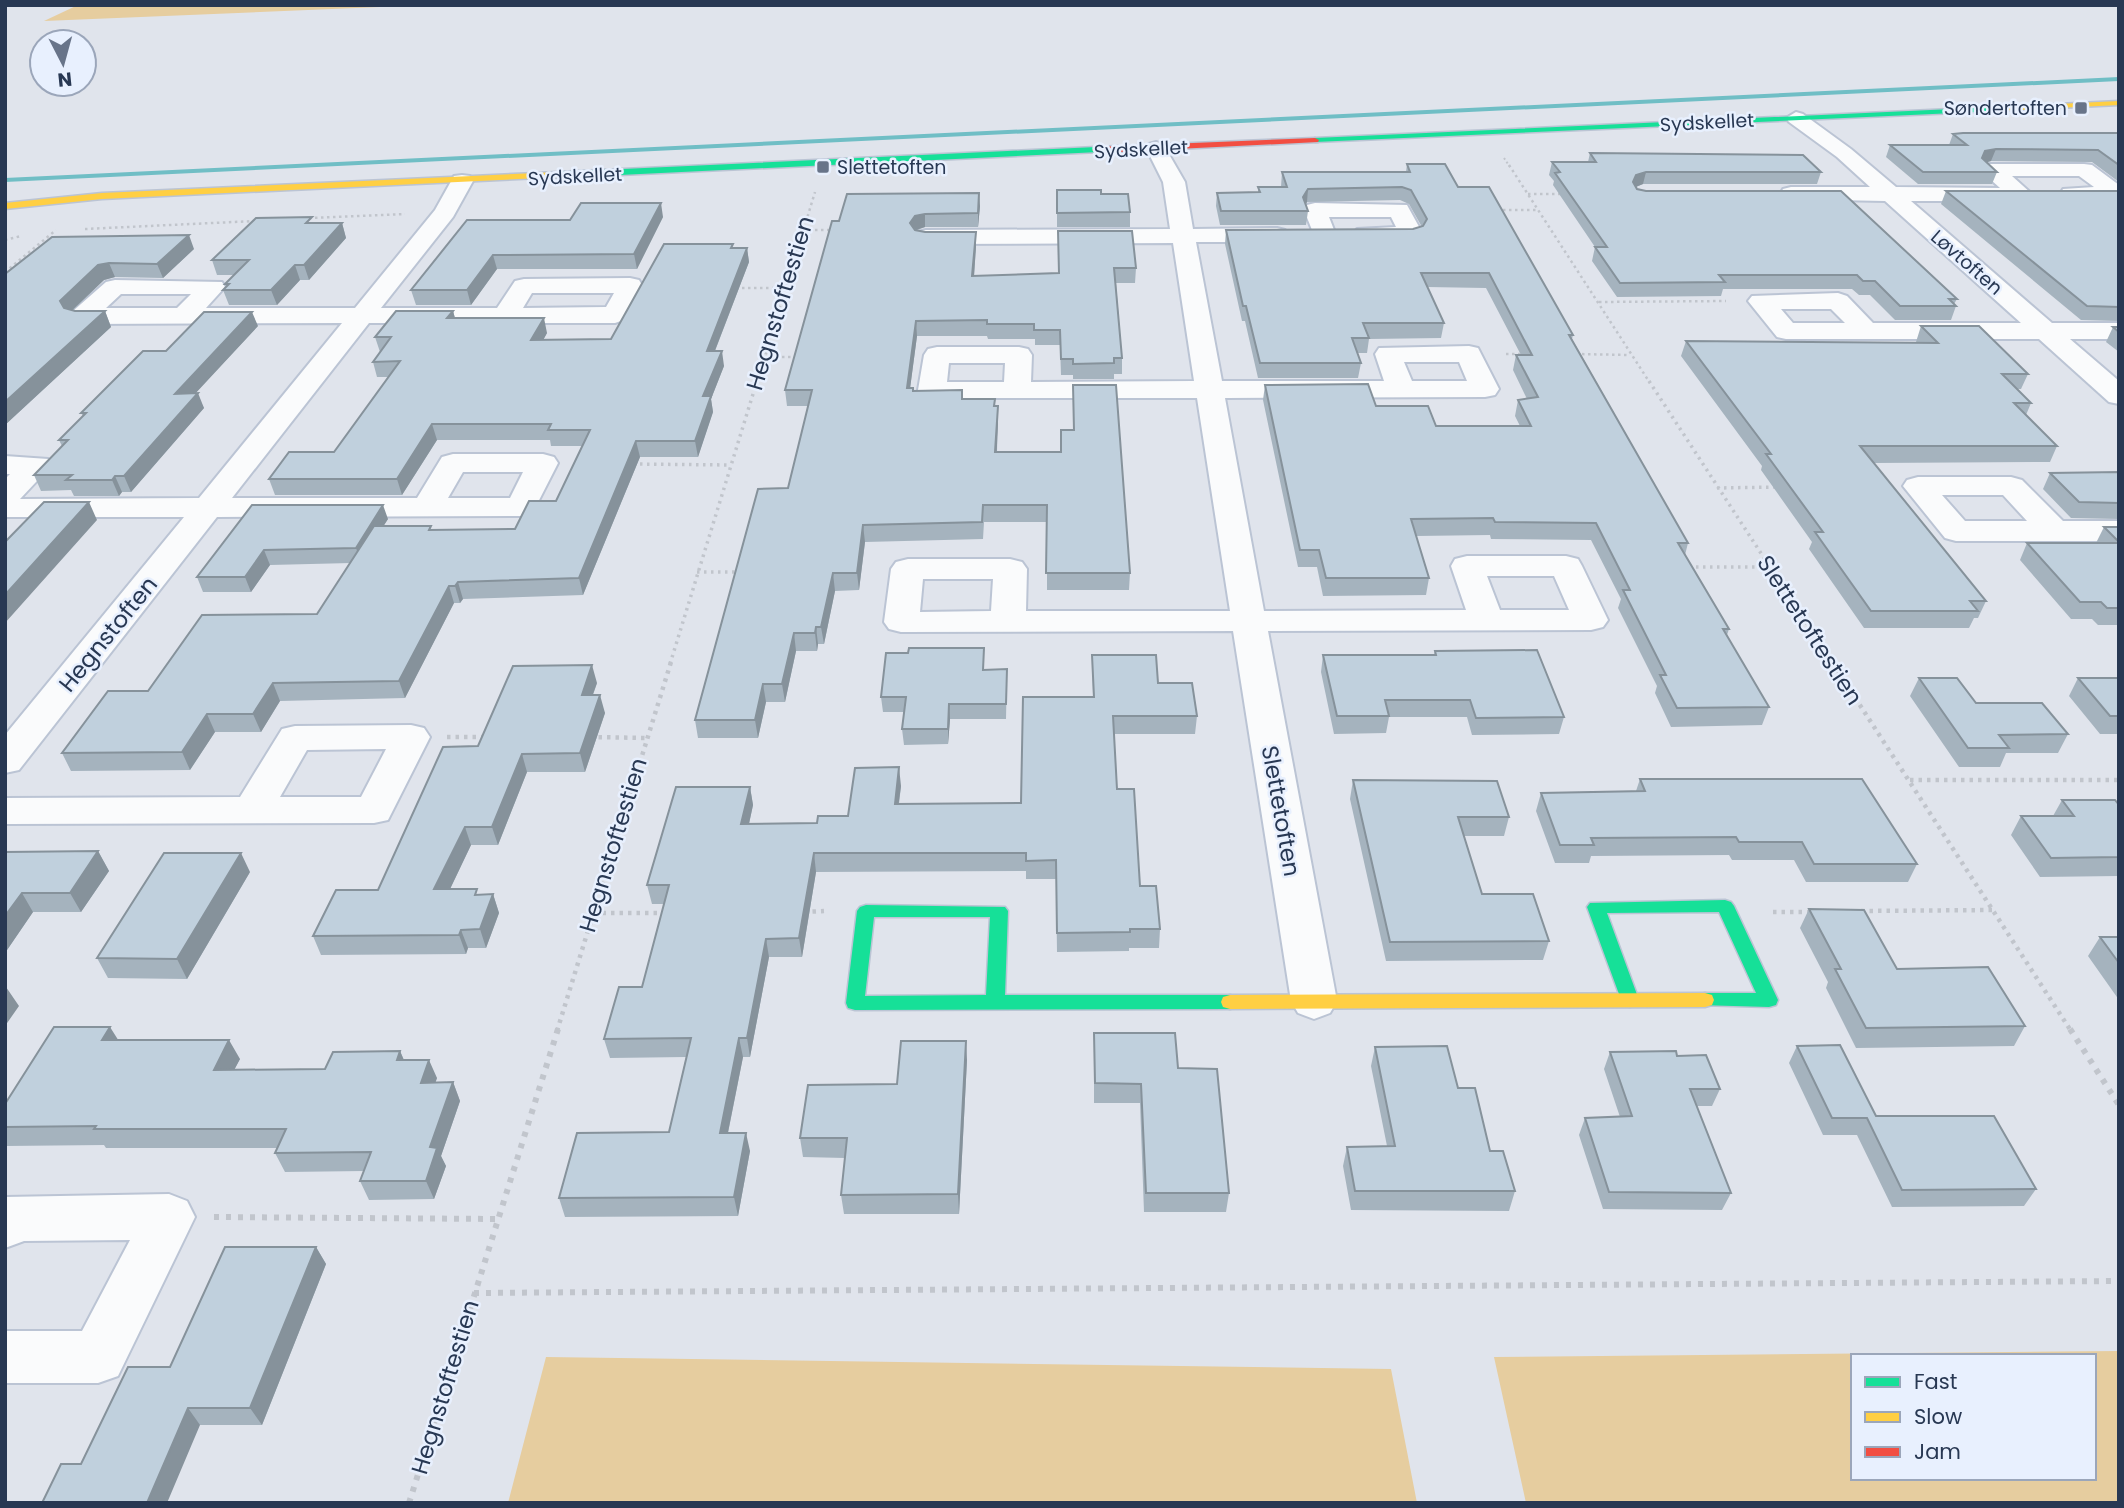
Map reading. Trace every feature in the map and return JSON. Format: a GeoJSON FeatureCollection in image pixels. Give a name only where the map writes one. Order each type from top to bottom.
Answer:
{"type":"FeatureCollection","features":[{"type":"Feature","properties":{"kind":"street","name":"Sydskellet"},"geometry":{"type":"LineString","coordinates":[[5,204],[102,196],[2119,103]]}},
{"type":"Feature","properties":{"kind":"street","name":"Løvtoften"},"geometry":{"type":"LineString","coordinates":[[1796,118],[1844,153],[2119,396]]}},
{"type":"Feature","properties":{"kind":"street","name":"Slettetoften"},"geometry":{"type":"LineString","coordinates":[[1156,148],[1174,182],[1314,1001]]}},
{"type":"Feature","properties":{"kind":"street","name":"Hegnstoften"},"geometry":{"type":"LineString","coordinates":[[5,761],[450,205],[462,181]]}},
{"type":"Feature","properties":{"kind":"street","name":"Løvtoften"},"geometry":{"type":"LineString","coordinates":[[1768,194],[2038,194]]}},
{"type":"Feature","properties":{"kind":"street","name":"Sydskellet"},"geometry":{"type":"LineString","coordinates":[[5,217],[94,201],[163,195]]}},
{"type":"Feature","properties":{"kind":"street"},"geometry":{"type":"LineString","coordinates":[[926,237],[1324,235]]}},
{"type":"Feature","properties":{"kind":"street","name":"Løvtoften"},"geometry":{"type":"LineString","coordinates":[[1761,301],[1786,331],[2119,331]]}},
{"type":"Feature","properties":{"kind":"street"},"geometry":{"type":"LineString","coordinates":[[183,316],[505,316]]}},
{"type":"Feature","properties":{"kind":"street"},"geometry":{"type":"LineString","coordinates":[[1017,390],[1401,389],[1485,388],[1469,354],[1388,354],[1401,389]]}},
{"type":"Feature","properties":{"kind":"street"},"geometry":{"type":"LineString","coordinates":[[5,465],[37,465],[5,496]]}},
{"type":"Feature","properties":{"kind":"street"},"geometry":{"type":"LineString","coordinates":[[5,508],[427,507]]}},
{"type":"Feature","properties":{"kind":"street"},"geometry":{"type":"LineString","coordinates":[[2054,531],[2119,531]]}},
{"type":"Feature","properties":{"kind":"street"},"geometry":{"type":"LineString","coordinates":[[1008,622],[1487,621]]}},
{"type":"Feature","properties":{"kind":"street"},"geometry":{"type":"LineString","coordinates":[[5,811],[374,810],[411,737],[295,738],[252,810]]}},
{"type":"Feature","properties":{"kind":"street"},"geometry":{"type":"LineString","coordinates":[[995,1002],[999,911],[866,911],[855,1003],[1769,1000],[1725,906],[1595,907],[1630,1000]]}},
{"type":"Feature","properties":{"kind":"street"},"geometry":{"type":"LineString","coordinates":[[5,1225],[9,1218],[169,1217],[98,1357],[5,1357]]}},
{"type":"Feature","properties":{"kind":"path","name":"Slettetoftestien"},"geometry":{"type":"LineString","coordinates":[[1502,154],[2119,1105]]}},
{"type":"Feature","properties":{"kind":"path","name":"Hegnstoftestien"},"geometry":{"type":"LineString","coordinates":[[409,1503],[594,913],[816,187]]}},
{"type":"Feature","properties":{"kind":"path"},"geometry":{"type":"LineString","coordinates":[[1528,194],[1566,194]]}},
{"type":"Feature","properties":{"kind":"path"},"geometry":{"type":"LineString","coordinates":[[1496,210],[1538,210]]}},
{"type":"Feature","properties":{"kind":"path"},"geometry":{"type":"LineString","coordinates":[[5,272],[62,225]]}},
{"type":"Feature","properties":{"kind":"path"},"geometry":{"type":"LineString","coordinates":[[803,230],[843,230]]}},
{"type":"Feature","properties":{"kind":"path"},"geometry":{"type":"LineString","coordinates":[[733,288],[785,288]]}},
{"type":"Feature","properties":{"kind":"path"},"geometry":{"type":"LineString","coordinates":[[1598,302],[1761,301]]}},
{"type":"Feature","properties":{"kind":"path"},"geometry":{"type":"LineString","coordinates":[[1469,354],[1536,354]]}},
{"type":"Feature","properties":{"kind":"path"},"geometry":{"type":"LineString","coordinates":[[1564,354],[1631,355]]}},
{"type":"Feature","properties":{"kind":"path"},"geometry":{"type":"LineString","coordinates":[[764,358],[803,357]]}},
{"type":"Feature","properties":{"kind":"path"},"geometry":{"type":"LineString","coordinates":[[624,464],[730,465]]}},
{"type":"Feature","properties":{"kind":"path"},"geometry":{"type":"LineString","coordinates":[[1717,488],[1784,487]]}},
{"type":"Feature","properties":{"kind":"path"},"geometry":{"type":"LineString","coordinates":[[1688,567],[1769,567]]}},
{"type":"Feature","properties":{"kind":"path"},"geometry":{"type":"LineString","coordinates":[[697,572],[750,571]]}},
{"type":"Feature","properties":{"kind":"path"},"geometry":{"type":"LineString","coordinates":[[411,737],[494,737]]}},
{"type":"Feature","properties":{"kind":"path"},"geometry":{"type":"LineString","coordinates":[[576,737],[646,738]]}},
{"type":"Feature","properties":{"kind":"path"},"geometry":{"type":"LineString","coordinates":[[1909,780],[2119,780]]}},
{"type":"Feature","properties":{"kind":"path"},"geometry":{"type":"LineString","coordinates":[[1854,911],[1993,910]]}},
{"type":"Feature","properties":{"kind":"path"},"geometry":{"type":"LineString","coordinates":[[798,912],[866,911]]}},
{"type":"Feature","properties":{"kind":"path"},"geometry":{"type":"LineString","coordinates":[[1728,912],[1826,912]]}},
{"type":"Feature","properties":{"kind":"path"},"geometry":{"type":"LineString","coordinates":[[594,913],[675,913]]}},
{"type":"Feature","properties":{"kind":"path"},"geometry":{"type":"LineString","coordinates":[[169,1217],[496,1219]]}},
{"type":"Feature","properties":{"kind":"path"},"geometry":{"type":"LineString","coordinates":[[474,1293],[2119,1281]]}},
{"type":"Feature","properties":{"kind":"shaded area"},"geometry":{"type":"Polygon","coordinates":[[[78,5],[428,5],[44,21],[78,5]]]}},
{"type":"Feature","properties":{"kind":"shaded area"},"geometry":{"type":"Polygon","coordinates":[[[2119,1351],[2119,1503],[1526,1503],[1494,1357],[2119,1351]]]}},
{"type":"Feature","properties":{"kind":"shaded area"},"geometry":{"type":"Polygon","coordinates":[[[546,1357],[1391,1369],[1417,1503],[508,1503],[546,1357]]]}},
{"type":"Feature","properties":{"kind":"building"},"geometry":{"type":"Polygon","coordinates":[[[2119,133],[2119,165],[2098,150],[1996,149],[1985,151],[1982,158],[1997,172],[1923,172],[1890,145],[1967,145],[1953,134],[2119,133]]]}},
{"type":"Feature","properties":{"kind":"building"},"geometry":{"type":"Polygon","coordinates":[[[1590,153],[1803,155],[1821,172],[1646,172],[1636,175],[1633,182],[1637,189],[1646,191],[1841,191],[1957,299],[1949,299],[1956,306],[1900,306],[1875,281],[1863,281],[1857,275],[1719,275],[1725,282],[1620,283],[1595,247],[1607,247],[1555,173],[1560,172],[1552,162],[1596,162],[1590,153]]]}},
{"type":"Feature","properties":{"kind":"building"},"geometry":{"type":"Polygon","coordinates":[[[1407,164],[1445,164],[1458,187],[1489,187],[1573,335],[1569,335],[1688,543],[1678,543],[1729,629],[1723,629],[1769,707],[1677,708],[1660,675],[1666,675],[1623,590],[1630,590],[1596,523],[1495,522],[1493,518],[1411,519],[1429,578],[1326,578],[1319,550],[1300,550],[1265,385],[1368,384],[1376,406],[1428,406],[1436,426],[1531,426],[1518,400],[1538,397],[1516,355],[1532,355],[1489,273],[1421,273],[1444,323],[1363,323],[1369,338],[1352,338],[1361,363],[1260,363],[1246,306],[1243,306],[1226,230],[1413,229],[1423,226],[1427,219],[1411,190],[1402,187],[1308,189],[1303,197],[1308,211],[1221,211],[1217,193],[1260,192],[1258,187],[1287,187],[1282,172],[1410,172],[1407,164]]]}},
{"type":"Feature","properties":{"kind":"building"},"geometry":{"type":"Polygon","coordinates":[[[1057,190],[1101,190],[1101,194],[1128,194],[1130,212],[1057,213],[1057,190]]]}},
{"type":"Feature","properties":{"kind":"building"},"geometry":{"type":"Polygon","coordinates":[[[1946,191],[2119,191],[2119,307],[2087,306],[1946,191]]]}},
{"type":"Feature","properties":{"kind":"building"},"geometry":{"type":"Polygon","coordinates":[[[979,193],[978,213],[925,214],[915,216],[910,223],[915,230],[925,232],[976,232],[972,276],[1059,273],[1058,231],[1132,231],[1136,268],[1114,268],[1122,358],[1114,358],[1114,363],[1073,364],[1073,359],[1061,359],[1060,330],[1034,330],[1034,324],[987,324],[987,320],[916,321],[907,388],[913,388],[913,391],[962,390],[962,399],[995,399],[994,406],[998,406],[995,452],[1061,452],[1061,430],[1074,430],[1073,385],[1116,385],[1130,573],[1046,573],[1047,505],[983,505],[982,522],[863,525],[857,573],[833,573],[821,627],[816,627],[815,633],[794,633],[782,684],[763,684],[755,720],[695,720],[758,489],[788,488],[812,390],[785,390],[832,221],[839,221],[847,194],[979,193]]]}},
{"type":"Feature","properties":{"kind":"building"},"geometry":{"type":"Polygon","coordinates":[[[581,203],[661,203],[634,254],[493,255],[467,290],[411,290],[467,220],[570,220],[581,203]]]}},
{"type":"Feature","properties":{"kind":"building"},"geometry":{"type":"Polygon","coordinates":[[[312,217],[306,223],[342,223],[304,265],[295,265],[271,290],[223,290],[229,284],[225,284],[249,260],[212,260],[256,218],[312,217]]]}},
{"type":"Feature","properties":{"kind":"building"},"geometry":{"type":"Polygon","coordinates":[[[189,235],[157,264],[98,265],[60,301],[64,308],[75,311],[105,311],[5,402],[5,274],[52,237],[189,235]]]}},
{"type":"Feature","properties":{"kind":"building"},"geometry":{"type":"Polygon","coordinates":[[[664,244],[733,244],[731,248],[747,248],[707,351],[722,351],[703,396],[711,396],[695,441],[636,441],[579,578],[458,582],[455,586],[449,586],[399,681],[273,683],[253,714],[207,714],[182,752],[62,753],[108,691],[148,691],[202,615],[317,614],[374,526],[431,526],[429,530],[515,529],[529,501],[556,501],[590,430],[548,430],[551,424],[432,424],[397,479],[269,479],[289,452],[334,452],[400,361],[373,362],[391,337],[375,337],[396,311],[453,311],[447,318],[544,318],[531,340],[611,339],[664,244]]]}},
{"type":"Feature","properties":{"kind":"building"},"geometry":{"type":"Polygon","coordinates":[[[204,312],[252,312],[175,394],[198,393],[124,476],[115,476],[112,480],[66,480],[72,475],[34,475],[68,440],[59,440],[86,413],[81,413],[143,351],[166,351],[204,312]]]}},
{"type":"Feature","properties":{"kind":"building"},"geometry":{"type":"Polygon","coordinates":[[[1921,326],[1979,326],[2028,374],[2002,374],[2031,403],[2014,403],[2057,446],[1860,446],[1986,601],[1970,601],[1978,611],[1871,611],[1815,532],[1823,532],[1766,454],[1771,454],[1686,341],[1938,343],[1921,326]]]}},
{"type":"Feature","properties":{"kind":"building"},"geometry":{"type":"Polygon","coordinates":[[[2119,472],[2119,503],[2079,502],[2050,473],[2119,472]]]}},
{"type":"Feature","properties":{"kind":"building"},"geometry":{"type":"Polygon","coordinates":[[[44,502],[89,502],[5,595],[5,542],[44,502]]]}},
{"type":"Feature","properties":{"kind":"building"},"geometry":{"type":"Polygon","coordinates":[[[252,505],[383,505],[356,548],[264,550],[245,577],[197,577],[252,505]]]}},
{"type":"Feature","properties":{"kind":"building"},"geometry":{"type":"Polygon","coordinates":[[[2104,527],[2119,527],[2119,542],[2104,527]]]}},
{"type":"Feature","properties":{"kind":"building"},"geometry":{"type":"Polygon","coordinates":[[[2027,543],[2119,543],[2119,608],[2107,608],[2101,602],[2080,602],[2027,543]]]}},
{"type":"Feature","properties":{"kind":"building"},"geometry":{"type":"Polygon","coordinates":[[[909,648],[984,648],[983,670],[1007,669],[1006,704],[949,704],[948,729],[902,729],[906,697],[881,697],[886,653],[908,653],[909,648]]]}},
{"type":"Feature","properties":{"kind":"building"},"geometry":{"type":"Polygon","coordinates":[[[1537,650],[1564,717],[1476,718],[1470,700],[1385,700],[1389,716],[1337,716],[1323,655],[1436,655],[1435,651],[1537,650]]]}},
{"type":"Feature","properties":{"kind":"building"},"geometry":{"type":"Polygon","coordinates":[[[1092,655],[1156,655],[1158,683],[1192,683],[1197,716],[1113,716],[1117,789],[1134,789],[1140,886],[1156,886],[1160,929],[1057,933],[1056,860],[1026,861],[1026,853],[814,853],[799,938],[766,939],[747,1038],[739,1038],[720,1133],[746,1133],[734,1197],[559,1198],[577,1133],[669,1132],[691,1038],[604,1039],[619,987],[642,987],[669,885],[647,885],[676,787],[750,787],[741,824],[817,823],[818,816],[848,816],[855,768],[899,767],[895,804],[1021,803],[1023,697],[1094,697],[1092,655]]]}},
{"type":"Feature","properties":{"kind":"building"},"geometry":{"type":"Polygon","coordinates":[[[592,665],[582,695],[600,695],[580,753],[522,754],[492,827],[465,827],[434,889],[477,889],[475,895],[493,894],[480,929],[461,930],[459,935],[313,936],[336,890],[378,890],[443,747],[478,746],[513,666],[592,665]]]}},
{"type":"Feature","properties":{"kind":"building"},"geometry":{"type":"Polygon","coordinates":[[[1919,678],[1957,678],[1976,703],[2042,703],[2068,734],[1999,735],[2009,748],[1968,748],[1919,678]]]}},
{"type":"Feature","properties":{"kind":"building"},"geometry":{"type":"Polygon","coordinates":[[[2078,678],[2119,678],[2119,716],[2110,716],[2078,678]]]}},
{"type":"Feature","properties":{"kind":"building"},"geometry":{"type":"Polygon","coordinates":[[[1640,779],[1862,779],[1917,864],[1814,864],[1802,842],[1739,842],[1736,837],[1591,838],[1594,845],[1560,845],[1541,793],[1645,791],[1640,779]]]}},
{"type":"Feature","properties":{"kind":"building"},"geometry":{"type":"Polygon","coordinates":[[[1353,780],[1497,781],[1509,817],[1458,817],[1482,894],[1533,894],[1549,941],[1390,942],[1353,780]]]}},
{"type":"Feature","properties":{"kind":"building"},"geometry":{"type":"Polygon","coordinates":[[[2062,800],[2115,800],[2119,805],[2119,857],[2051,858],[2021,816],[2074,816],[2062,800]]]}},
{"type":"Feature","properties":{"kind":"building"},"geometry":{"type":"Polygon","coordinates":[[[98,851],[70,893],[22,893],[5,916],[5,852],[98,851]]]}},
{"type":"Feature","properties":{"kind":"building"},"geometry":{"type":"Polygon","coordinates":[[[164,853],[241,853],[177,959],[97,958],[164,853]]]}},
{"type":"Feature","properties":{"kind":"building"},"geometry":{"type":"Polygon","coordinates":[[[1809,909],[1864,910],[1897,969],[1988,967],[2025,1026],[1866,1028],[1835,969],[1841,969],[1809,909]]]}},
{"type":"Feature","properties":{"kind":"building"},"geometry":{"type":"Polygon","coordinates":[[[2100,937],[2119,937],[2119,963],[2100,937]]]}},
{"type":"Feature","properties":{"kind":"building"},"geometry":{"type":"Polygon","coordinates":[[[54,1027],[110,1027],[102,1040],[229,1040],[214,1070],[325,1069],[333,1052],[400,1051],[397,1060],[429,1060],[421,1083],[453,1082],[430,1147],[437,1148],[426,1181],[360,1181],[371,1152],[275,1153],[286,1129],[5,1127],[5,1104],[54,1027]]]}},
{"type":"Feature","properties":{"kind":"building"},"geometry":{"type":"Polygon","coordinates":[[[1094,1033],[1175,1033],[1178,1068],[1217,1069],[1229,1193],[1146,1193],[1141,1084],[1095,1083],[1094,1033]]]}},
{"type":"Feature","properties":{"kind":"building"},"geometry":{"type":"Polygon","coordinates":[[[901,1041],[966,1041],[958,1194],[841,1195],[847,1138],[800,1138],[808,1085],[897,1084],[901,1041]]]}},
{"type":"Feature","properties":{"kind":"building"},"geometry":{"type":"Polygon","coordinates":[[[1840,1045],[1876,1116],[1994,1116],[2036,1189],[1902,1190],[1867,1118],[1832,1118],[1797,1046],[1840,1045]]]}},
{"type":"Feature","properties":{"kind":"building"},"geometry":{"type":"Polygon","coordinates":[[[1447,1046],[1458,1088],[1475,1088],[1490,1151],[1503,1151],[1515,1191],[1355,1191],[1347,1147],[1395,1146],[1375,1047],[1447,1046]]]}},
{"type":"Feature","properties":{"kind":"building"},"geometry":{"type":"Polygon","coordinates":[[[1676,1051],[1677,1056],[1706,1055],[1720,1089],[1690,1089],[1731,1193],[1609,1192],[1585,1118],[1632,1116],[1610,1052],[1676,1051]]]}},
{"type":"Feature","properties":{"kind":"building"},"geometry":{"type":"Polygon","coordinates":[[[225,1247],[316,1247],[250,1408],[188,1408],[147,1503],[42,1503],[61,1464],[81,1464],[128,1367],[170,1367],[225,1247]]]}},
{"type":"Feature","properties":{"kind":"waterway"},"geometry":{"type":"LineString","coordinates":[[5,180],[2119,79]]}},
{"type":"Feature","properties":{"kind":"traffic: fast"},"geometry":{"type":"LineString","coordinates":[[1315,140],[1996,109]]}},
{"type":"Feature","properties":{"kind":"traffic: fast"},"geometry":{"type":"LineString","coordinates":[[558,175],[1096,150]]}},
{"type":"Feature","properties":{"kind":"traffic: fast"},"geometry":{"type":"LineString","coordinates":[[1630,1000],[1596,907],[1725,906],[1769,1000],[1705,1000]]}},
{"type":"Feature","properties":{"kind":"traffic: fast"},"geometry":{"type":"LineString","coordinates":[[995,1002],[999,911],[866,911],[855,1003],[1230,1002]]}},
{"type":"Feature","properties":{"kind":"traffic: slow"},"geometry":{"type":"LineString","coordinates":[[1996,109],[2119,103]]}},
{"type":"Feature","properties":{"kind":"traffic: slow"},"geometry":{"type":"LineString","coordinates":[[5,206],[102,196],[558,175]]}},
{"type":"Feature","properties":{"kind":"traffic: slow"},"geometry":{"type":"LineString","coordinates":[[1230,1002],[1705,1000]]}},
{"type":"Feature","properties":{"kind":"traffic: jam"},"geometry":{"type":"LineString","coordinates":[[1096,150],[1315,140]]}},
{"type":"Feature","properties":{"kind":"place","name":"Søndertoften"},"geometry":{"type":"Point","coordinates":[2081,108]}},
{"type":"Feature","properties":{"kind":"place","name":"Slettetoften"},"geometry":{"type":"Point","coordinates":[823,167]}}]}
